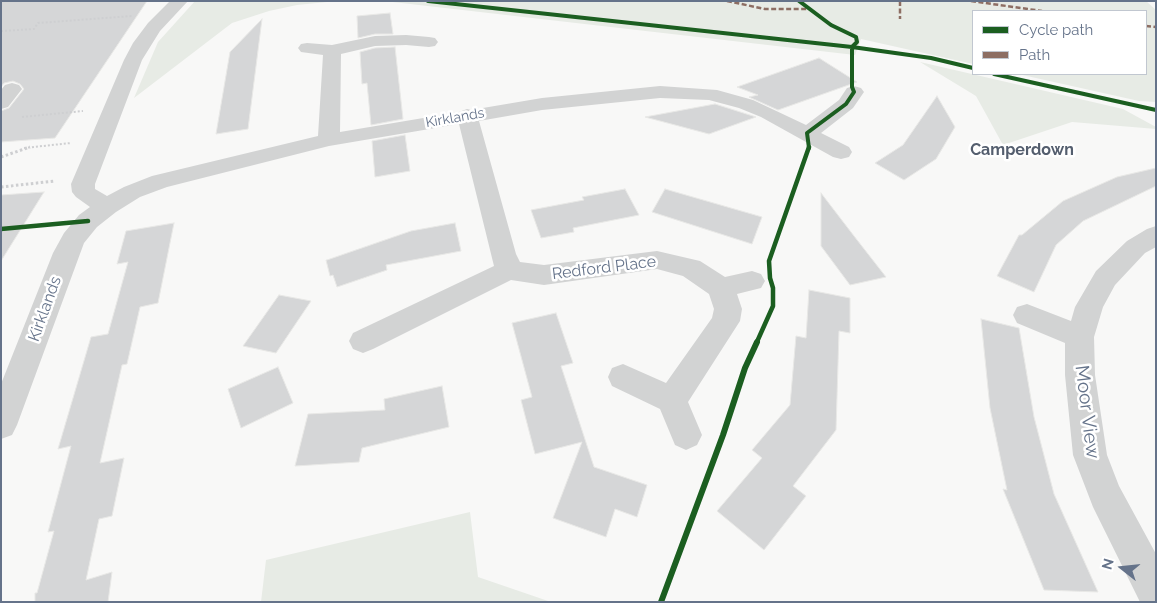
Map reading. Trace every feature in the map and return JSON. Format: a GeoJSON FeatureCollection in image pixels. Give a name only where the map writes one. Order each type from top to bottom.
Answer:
{"type":"FeatureCollection","features":[{"type":"Feature","properties":{"kind":"street"},"geometry":{"type":"LineString","coordinates":[[108,206],[92,200],[84,192],[83,184],[133,60],[142,43],[174,8]]}},
{"type":"Feature","properties":{"kind":"street"},"geometry":{"type":"LineString","coordinates":[[306,48],[332,50],[375,41],[406,40],[429,42]]}},
{"type":"Feature","properties":{"kind":"street"},"geometry":{"type":"LineString","coordinates":[[330,140],[332,50]]}},
{"type":"Feature","properties":{"kind":"street","name":"Kirklands"},"geometry":{"type":"LineString","coordinates":[[1,425],[73,239],[88,221],[108,206],[132,192],[160,181],[330,140],[467,116],[542,104],[678,91],[728,98],[768,113],[841,152]]}},
{"type":"Feature","properties":{"kind":"street"},"geometry":{"type":"LineString","coordinates":[[806,133],[846,104],[854,92]]}},
{"type":"Feature","properties":{"kind":"street"},"geometry":{"type":"LineString","coordinates":[[363,341],[511,269],[506,264],[503,254],[467,116]]}},
{"type":"Feature","properties":{"kind":"street","name":"Moor View"},"geometry":{"type":"LineString","coordinates":[[1156,235],[1136,247],[1105,278],[1089,307],[1080,336],[1080,375],[1090,455],[1105,495],[1156,593]]}},
{"type":"Feature","properties":{"kind":"street","name":"Redford Place"},"geometry":{"type":"LineString","coordinates":[[511,269],[519,274],[544,275],[657,260],[690,268],[721,288]]}},
{"type":"Feature","properties":{"kind":"street"},"geometry":{"type":"LineString","coordinates":[[672,400],[726,322],[728,310],[721,288],[752,281]]}},
{"type":"Feature","properties":{"kind":"street"},"geometry":{"type":"LineString","coordinates":[[1027,315],[1080,336]]}},
{"type":"Feature","properties":{"kind":"street"},"geometry":{"type":"LineString","coordinates":[[623,377],[672,400],[686,435]]}},
{"type":"Feature","properties":{"kind":"path"},"geometry":{"type":"LineString","coordinates":[[1,31],[34,29],[38,24],[174,8]]}},
{"type":"Feature","properties":{"kind":"path"},"geometry":{"type":"LineString","coordinates":[[21,117],[114,108]]}},
{"type":"Feature","properties":{"kind":"path"},"geometry":{"type":"LineString","coordinates":[[1,157],[26,147],[101,140]]}},
{"type":"Feature","properties":{"kind":"path"},"geometry":{"type":"LineString","coordinates":[[1,187],[86,178]]}},
{"type":"Feature","properties":{"kind":"shaded area"},"geometry":{"type":"Polygon","coordinates":[[[195,1],[337,1],[297,5],[269,11],[232,23],[134,98],[158,42],[195,1]]]}},
{"type":"Feature","properties":{"kind":"shaded area"},"geometry":{"type":"Polygon","coordinates":[[[384,1],[1146,1],[1156,10],[1156,102],[1139,101],[1022,75],[1147,75],[1147,10],[972,10],[972,64],[861,39],[855,55],[384,1]]]}},
{"type":"Feature","properties":{"kind":"shaded area"},"geometry":{"type":"Polygon","coordinates":[[[920,62],[1123,109],[1156,127],[1156,129],[1072,122],[1003,145],[976,96],[920,62]]]}},
{"type":"Feature","properties":{"kind":"shaded area"},"geometry":{"type":"Polygon","coordinates":[[[470,512],[478,577],[551,602],[261,602],[266,560],[470,512]]]}},
{"type":"Feature","properties":{"kind":"building"},"geometry":{"type":"Polygon","coordinates":[[[1,1],[147,1],[55,138],[1,142],[1,111],[9,108],[24,89],[20,84],[13,81],[4,83],[1,87],[1,1]]]}},
{"type":"Feature","properties":{"kind":"building"},"geometry":{"type":"Polygon","coordinates":[[[390,13],[393,34],[375,34],[358,38],[357,16],[390,13]]]}},
{"type":"Feature","properties":{"kind":"building"},"geometry":{"type":"Polygon","coordinates":[[[262,19],[248,129],[216,134],[230,52],[262,19]]]}},
{"type":"Feature","properties":{"kind":"building"},"geometry":{"type":"Polygon","coordinates":[[[395,47],[403,119],[371,125],[367,83],[362,84],[360,52],[375,48],[395,47]]]}},
{"type":"Feature","properties":{"kind":"building"},"geometry":{"type":"Polygon","coordinates":[[[819,58],[857,82],[778,110],[749,97],[758,95],[737,87],[819,58]]]}},
{"type":"Feature","properties":{"kind":"building"},"geometry":{"type":"Polygon","coordinates":[[[937,96],[955,127],[936,159],[904,180],[875,163],[903,145],[937,96]]]}},
{"type":"Feature","properties":{"kind":"building"},"geometry":{"type":"Polygon","coordinates":[[[715,104],[756,117],[709,134],[645,117],[715,104]]]}},
{"type":"Feature","properties":{"kind":"building"},"geometry":{"type":"Polygon","coordinates":[[[405,135],[410,171],[375,177],[372,141],[405,135]]]}},
{"type":"Feature","properties":{"kind":"building"},"geometry":{"type":"Polygon","coordinates":[[[1156,168],[1156,186],[1083,221],[1056,245],[1034,292],[997,276],[1019,235],[1022,235],[1063,201],[1117,177],[1156,168]]]}},
{"type":"Feature","properties":{"kind":"building"},"geometry":{"type":"Polygon","coordinates":[[[625,189],[639,215],[573,228],[574,232],[541,238],[531,210],[584,200],[582,197],[625,189]]]}},
{"type":"Feature","properties":{"kind":"building"},"geometry":{"type":"Polygon","coordinates":[[[665,189],[762,217],[752,244],[652,212],[665,189]]]}},
{"type":"Feature","properties":{"kind":"building"},"geometry":{"type":"Polygon","coordinates":[[[44,192],[1,261],[1,195],[44,192]]]}},
{"type":"Feature","properties":{"kind":"building"},"geometry":{"type":"Polygon","coordinates":[[[821,193],[886,277],[850,285],[821,246],[821,193]]]}},
{"type":"Feature","properties":{"kind":"building"},"geometry":{"type":"Polygon","coordinates":[[[174,223],[158,303],[140,307],[127,364],[122,365],[100,463],[124,458],[112,516],[99,519],[86,580],[112,572],[108,602],[35,602],[35,593],[37,593],[54,531],[48,532],[71,446],[58,449],[91,337],[108,334],[128,262],[117,264],[126,231],[174,223]]]}},
{"type":"Feature","properties":{"kind":"building"},"geometry":{"type":"Polygon","coordinates":[[[455,223],[461,251],[386,265],[387,270],[337,287],[333,275],[330,276],[326,260],[411,231],[455,223]]]}},
{"type":"Feature","properties":{"kind":"building"},"geometry":{"type":"Polygon","coordinates":[[[809,290],[850,298],[850,333],[839,331],[836,430],[793,486],[806,496],[764,550],[717,511],[762,458],[752,450],[790,405],[796,336],[806,338],[809,290]]]}},
{"type":"Feature","properties":{"kind":"building"},"geometry":{"type":"Polygon","coordinates":[[[279,295],[311,301],[276,353],[243,346],[279,295]]]}},
{"type":"Feature","properties":{"kind":"building"},"geometry":{"type":"Polygon","coordinates":[[[556,313],[573,363],[561,366],[594,467],[647,485],[637,517],[615,509],[606,537],[553,518],[582,442],[535,454],[521,400],[532,397],[512,323],[556,313]]]}},
{"type":"Feature","properties":{"kind":"building"},"geometry":{"type":"Polygon","coordinates":[[[981,319],[1019,328],[1034,417],[1054,494],[1098,592],[1044,590],[1003,489],[1007,490],[990,408],[981,319]]]}},
{"type":"Feature","properties":{"kind":"building"},"geometry":{"type":"Polygon","coordinates":[[[278,367],[293,403],[241,428],[228,389],[278,367]]]}},
{"type":"Feature","properties":{"kind":"building"},"geometry":{"type":"Polygon","coordinates":[[[442,386],[449,427],[362,448],[359,462],[295,466],[308,414],[385,410],[384,399],[442,386]]]}},
{"type":"Feature","properties":{"kind":"marked path"},"geometry":{"type":"LineString","coordinates":[[727,1],[765,9],[808,9]]}},
{"type":"Feature","properties":{"kind":"marked path"},"geometry":{"type":"LineString","coordinates":[[900,1],[900,19]]}},
{"type":"Feature","properties":{"kind":"marked path"},"geometry":{"type":"LineString","coordinates":[[971,1],[1035,10]]}},
{"type":"Feature","properties":{"kind":"marked path"},"geometry":{"type":"LineString","coordinates":[[1147,26],[1156,27]]}},
{"type":"Feature","properties":{"kind":"cycle path"},"geometry":{"type":"LineString","coordinates":[[428,1],[852,47],[931,58],[972,68]]}},
{"type":"Feature","properties":{"kind":"cycle path"},"geometry":{"type":"LineString","coordinates":[[661,602],[723,435],[745,368],[773,306],[773,288],[770,278],[769,261],[810,145],[807,133],[846,104],[854,92],[852,87],[852,47],[857,42],[856,37],[831,25],[799,1]]}},
{"type":"Feature","properties":{"kind":"cycle path"},"geometry":{"type":"LineString","coordinates":[[998,75],[1156,110]]}},
{"type":"Feature","properties":{"kind":"cycle path"},"geometry":{"type":"LineString","coordinates":[[1,229],[88,221]]}},
{"type":"Feature","properties":{"kind":"district","name":"Camperdown"},"geometry":{"type":"Point","coordinates":[1022,150]}}]}
